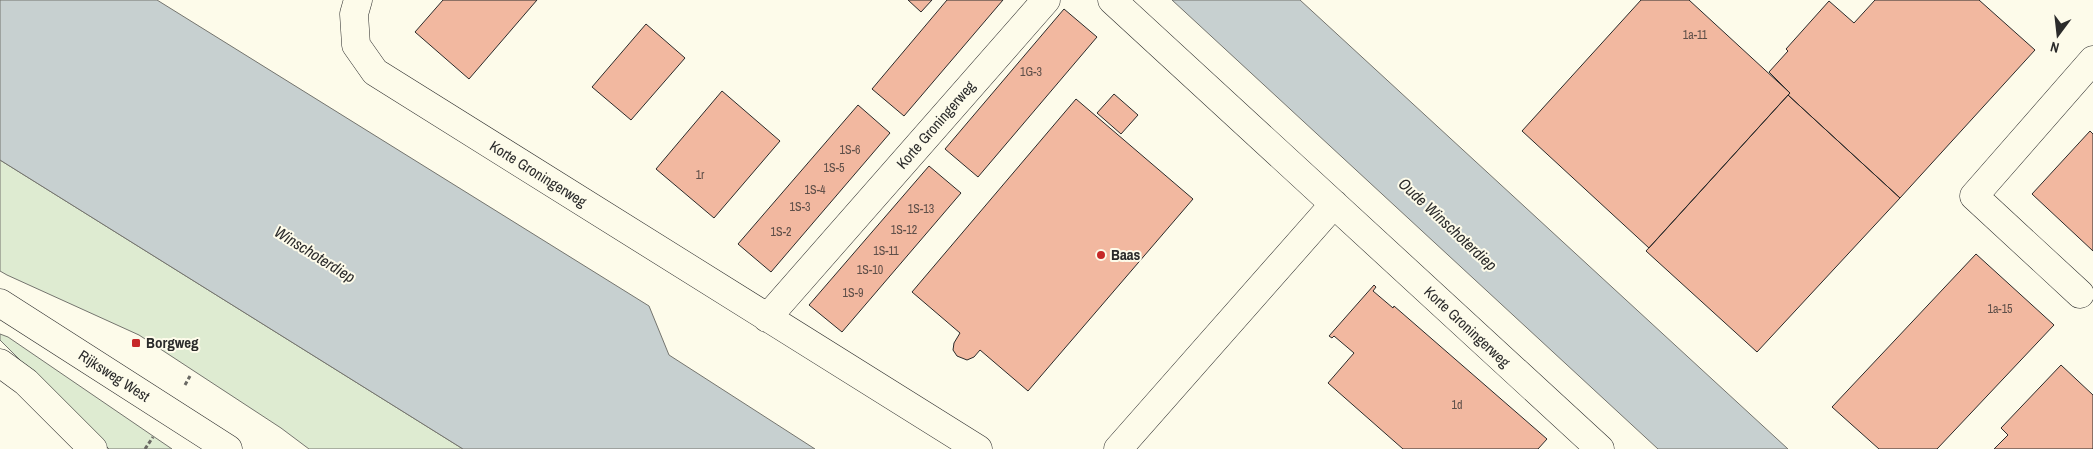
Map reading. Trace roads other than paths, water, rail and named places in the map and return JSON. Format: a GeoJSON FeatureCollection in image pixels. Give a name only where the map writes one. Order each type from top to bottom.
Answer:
{"type":"FeatureCollection","features":[{"type":"Feature","properties":{"kind":"street","name":"Korte Groningerweg"},"geometry":{"type":"LineString","coordinates":[[358,0],[354,14],[356,45],[375,72],[978,449]]}},
{"type":"Feature","properties":{"kind":"street","name":"Korte Groningerweg"},"geometry":{"type":"LineString","coordinates":[[767,318],[1046,0]]}},
{"type":"Feature","properties":{"kind":"street","name":"Korte Groningerweg"},"geometry":{"type":"LineString","coordinates":[[1112,0],[1600,449]]}},
{"type":"Feature","properties":{"kind":"street"},"geometry":{"type":"LineString","coordinates":[[2080,294],[1974,196],[2093,60]]}},
{"type":"Feature","properties":{"kind":"street"},"geometry":{"type":"LineString","coordinates":[[1118,449],[1334,204]]}},
{"type":"Feature","properties":{"kind":"street","name":"Rijksweg West"},"geometry":{"type":"LineString","coordinates":[[0,303],[228,449]]}},
{"type":"Feature","properties":{"kind":"street"},"geometry":{"type":"LineString","coordinates":[[0,363],[26,382],[93,449]]}},
{"type":"Feature","properties":{"kind":"water","name":"Winschoterdiep"},"geometry":{"type":"Polygon","coordinates":[[[0,0],[157,0],[649,306],[669,355],[815,449],[463,449],[0,160],[0,0]]]}},
{"type":"Feature","properties":{"kind":"water","name":"Oude Winschoterdiep"},"geometry":{"type":"Polygon","coordinates":[[[1172,0],[1300,0],[1788,449],[1658,449],[1172,0]]]}},
{"type":"Feature","properties":{"kind":"place","name":"Baas"},"geometry":{"type":"Point","coordinates":[1101,255]}},
{"type":"Feature","properties":{"kind":"place","name":"Borgweg"},"geometry":{"type":"Point","coordinates":[136,343]}}]}
